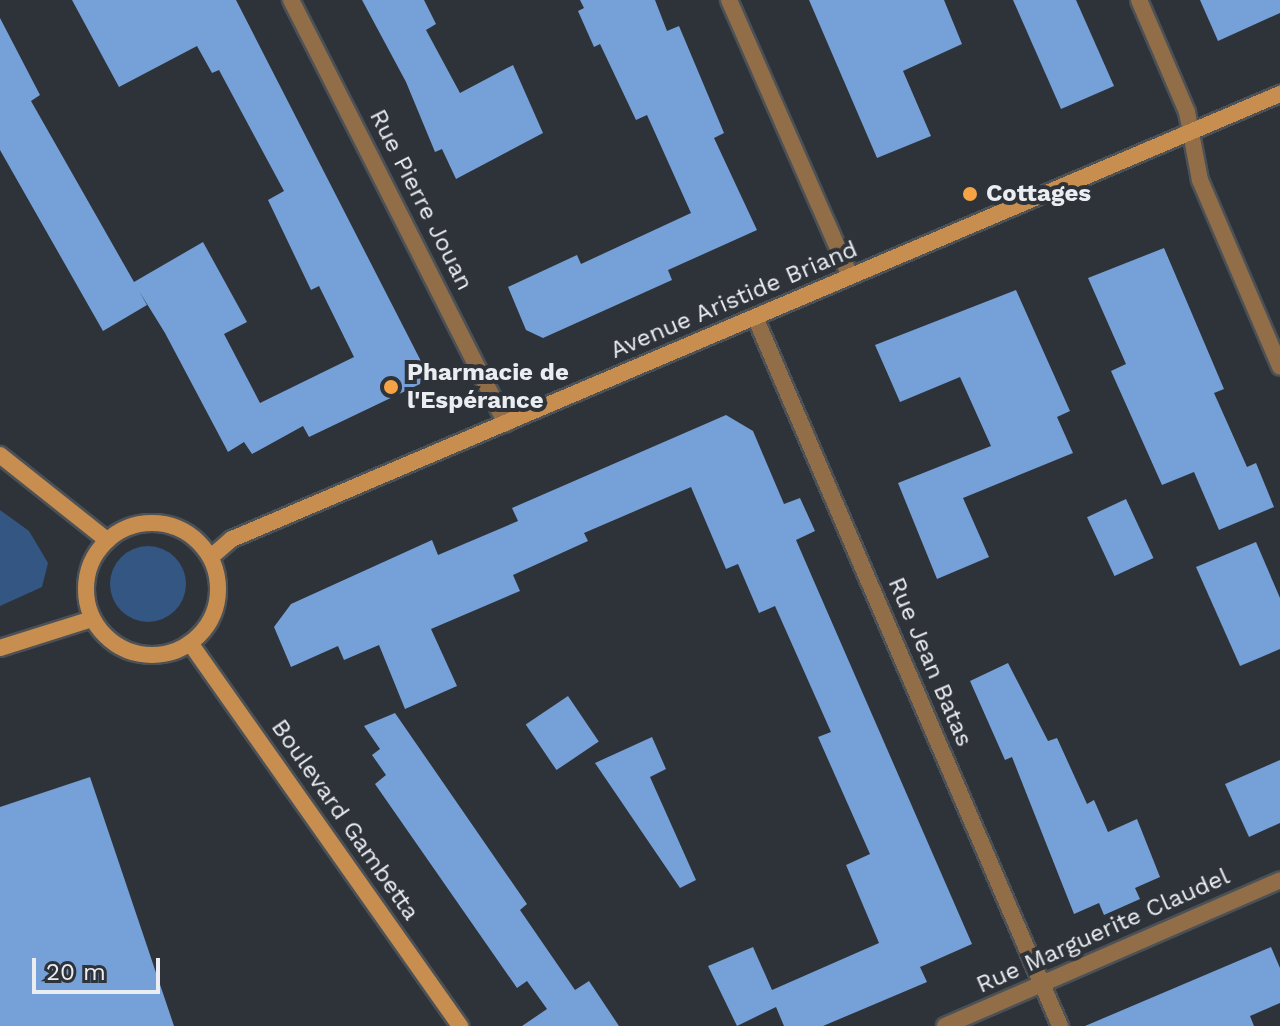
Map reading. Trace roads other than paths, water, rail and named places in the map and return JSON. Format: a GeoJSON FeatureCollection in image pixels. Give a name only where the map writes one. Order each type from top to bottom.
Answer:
{"type":"FeatureCollection","features":[{"type":"Feature","properties":{"kind":"main road","name":"Avenue Aristide Briand"},"geometry":{"type":"LineString","coordinates":[[211,557],[232,539],[1280,94]]}},
{"type":"Feature","properties":{"kind":"main road"},"geometry":{"type":"LineString","coordinates":[[0,455],[107,540]]}},
{"type":"Feature","properties":{"kind":"main road"},"geometry":{"type":"LineString","coordinates":[[163,523],[199,541],[211,557],[218,595],[204,629],[190,643],[170,653],[125,650],[92,619],[86,577],[107,540],[124,528],[163,523]]}},
{"type":"Feature","properties":{"kind":"main road"},"geometry":{"type":"LineString","coordinates":[[0,648],[92,619]]}},
{"type":"Feature","properties":{"kind":"main road","name":"Boulevard Gambetta"},"geometry":{"type":"LineString","coordinates":[[190,643],[460,1026]]}},
{"type":"Feature","properties":{"kind":"street","name":"Rue Pierre Jouan"},"geometry":{"type":"LineString","coordinates":[[291,0],[506,423]]}},
{"type":"Feature","properties":{"kind":"street"},"geometry":{"type":"LineString","coordinates":[[729,0],[850,276]]}},
{"type":"Feature","properties":{"kind":"street"},"geometry":{"type":"LineString","coordinates":[[1139,0],[1187,112],[1187,133],[1200,180],[1280,367]]}},
{"type":"Feature","properties":{"kind":"street","name":"Rue Jean Batas"},"geometry":{"type":"LineString","coordinates":[[755,317],[1060,1026]]}},
{"type":"Feature","properties":{"kind":"street","name":"Rue Marguerite Claudel"},"geometry":{"type":"LineString","coordinates":[[945,1026],[1280,880]]}},
{"type":"Feature","properties":{"kind":"place","name":"Cottages"},"geometry":{"type":"Point","coordinates":[970,194]}},
{"type":"Feature","properties":{"kind":"place","name":"Pharmacie de l'Espérance"},"geometry":{"type":"Point","coordinates":[391,387]}}]}
